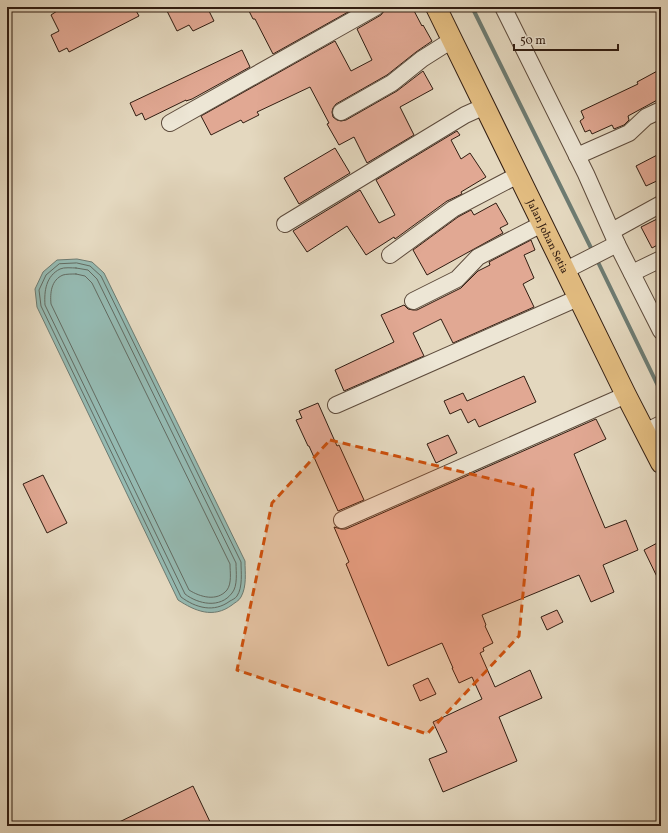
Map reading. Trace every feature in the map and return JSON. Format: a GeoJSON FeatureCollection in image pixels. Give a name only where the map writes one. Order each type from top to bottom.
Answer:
{"type":"FeatureCollection","features":[{"type":"Feature","properties":{"kind":"main road","name":"Jalan Johan Setia"},"geometry":{"type":"LineString","coordinates":[[436,7],[452,40],[476,110],[536,228],[574,266],[571,301],[626,395],[653,428],[661,463]]}},
{"type":"Feature","properties":{"kind":"street"},"geometry":{"type":"LineString","coordinates":[[170,123],[376,7]]}},
{"type":"Feature","properties":{"kind":"street"},"geometry":{"type":"LineString","coordinates":[[503,7],[578,156],[613,241],[632,273],[661,331]]}},
{"type":"Feature","properties":{"kind":"street"},"geometry":{"type":"LineString","coordinates":[[341,112],[392,83],[422,59],[452,40]]}},
{"type":"Feature","properties":{"kind":"street"},"geometry":{"type":"LineString","coordinates":[[285,224],[476,110]]}},
{"type":"Feature","properties":{"kind":"street"},"geometry":{"type":"LineString","coordinates":[[578,156],[629,133],[646,117],[661,110]]}},
{"type":"Feature","properties":{"kind":"street"},"geometry":{"type":"LineString","coordinates":[[390,255],[453,209],[511,179]]}},
{"type":"Feature","properties":{"kind":"street"},"geometry":{"type":"LineString","coordinates":[[574,266],[613,241],[661,204]]}},
{"type":"Feature","properties":{"kind":"street"},"geometry":{"type":"LineString","coordinates":[[413,301],[457,279],[478,257],[536,228]]}},
{"type":"Feature","properties":{"kind":"street"},"geometry":{"type":"LineString","coordinates":[[632,273],[661,258]]}},
{"type":"Feature","properties":{"kind":"street"},"geometry":{"type":"LineString","coordinates":[[336,405],[571,301]]}},
{"type":"Feature","properties":{"kind":"street"},"geometry":{"type":"LineString","coordinates":[[342,520],[626,395]]}},
{"type":"Feature","properties":{"kind":"highlighted area"},"geometry":{"type":"Polygon","coordinates":[[[330,440],[533,489],[519,636],[427,734],[237,670],[272,503],[330,440]]]}},
{"type":"Feature","properties":{"kind":"water"},"geometry":{"type":"Polygon","coordinates":[[[77,259],[92,262],[104,273],[245,561],[244,588],[241,597],[232,605],[218,612],[204,612],[178,600],[37,307],[35,289],[43,272],[57,260],[77,259]]]}},
{"type":"Feature","properties":{"kind":"building"},"geometry":{"type":"Polygon","coordinates":[[[55,7],[134,7],[139,16],[69,52],[67,48],[59,52],[51,35],[59,31],[51,15],[57,11],[55,7]]]}},
{"type":"Feature","properties":{"kind":"building"},"geometry":{"type":"Polygon","coordinates":[[[165,7],[207,7],[214,21],[193,31],[189,25],[177,31],[165,7]]]}},
{"type":"Feature","properties":{"kind":"building"},"geometry":{"type":"Polygon","coordinates":[[[247,7],[357,7],[273,54],[247,7]]]}},
{"type":"Feature","properties":{"kind":"building"},"geometry":{"type":"Polygon","coordinates":[[[385,7],[412,7],[432,41],[387,75],[336,104],[332,112],[333,117],[341,121],[346,120],[397,91],[423,71],[433,89],[400,107],[414,135],[367,163],[354,137],[339,145],[327,124],[329,123],[310,87],[257,112],[259,115],[243,123],[241,120],[211,135],[201,116],[335,41],[351,71],[372,60],[357,29],[381,15],[385,7]]]}},
{"type":"Feature","properties":{"kind":"building"},"geometry":{"type":"Polygon","coordinates":[[[242,50],[250,67],[192,99],[186,100],[145,120],[142,113],[136,116],[130,103],[242,50]]]}},
{"type":"Feature","properties":{"kind":"building"},"geometry":{"type":"Polygon","coordinates":[[[661,69],[661,98],[628,116],[629,120],[624,125],[614,129],[612,125],[592,134],[590,130],[585,132],[580,121],[584,118],[581,111],[638,84],[637,82],[661,69]]]}},
{"type":"Feature","properties":{"kind":"building"},"geometry":{"type":"Polygon","coordinates":[[[457,131],[460,135],[451,140],[461,159],[470,153],[486,177],[461,192],[462,194],[447,201],[395,239],[394,237],[366,255],[347,226],[307,252],[293,231],[360,190],[379,223],[395,215],[376,180],[457,131]]]}},
{"type":"Feature","properties":{"kind":"building"},"geometry":{"type":"Polygon","coordinates":[[[335,148],[350,173],[299,204],[284,178],[335,148]]]}},
{"type":"Feature","properties":{"kind":"building"},"geometry":{"type":"Polygon","coordinates":[[[661,153],[661,179],[646,186],[636,166],[661,153]]]}},
{"type":"Feature","properties":{"kind":"building"},"geometry":{"type":"Polygon","coordinates":[[[496,203],[508,224],[500,228],[503,233],[427,275],[413,250],[458,217],[471,210],[474,215],[496,203]]]}},
{"type":"Feature","properties":{"kind":"building"},"geometry":{"type":"Polygon","coordinates":[[[661,217],[661,243],[652,248],[641,227],[661,217]]]}},
{"type":"Feature","properties":{"kind":"building"},"geometry":{"type":"Polygon","coordinates":[[[531,240],[535,250],[524,255],[534,278],[523,284],[534,307],[453,343],[441,319],[413,333],[424,356],[344,391],[335,370],[394,342],[381,315],[404,305],[408,309],[417,310],[461,288],[478,271],[490,265],[489,262],[531,240]]]}},
{"type":"Feature","properties":{"kind":"building"},"geometry":{"type":"Polygon","coordinates":[[[524,376],[536,402],[479,427],[475,419],[468,423],[461,409],[450,414],[444,401],[463,393],[467,401],[524,376]]]}},
{"type":"Feature","properties":{"kind":"building"},"geometry":{"type":"Polygon","coordinates":[[[318,403],[337,446],[339,445],[364,500],[338,511],[296,420],[302,418],[299,411],[318,403]]]}},
{"type":"Feature","properties":{"kind":"building"},"geometry":{"type":"Polygon","coordinates":[[[596,419],[606,439],[574,454],[605,528],[626,520],[638,550],[603,565],[614,592],[591,602],[579,575],[482,615],[486,625],[485,626],[493,643],[483,648],[484,651],[480,653],[495,687],[530,670],[542,698],[499,717],[517,761],[443,792],[429,759],[447,752],[433,722],[482,699],[472,677],[459,683],[442,643],[388,666],[346,564],[349,562],[334,527],[346,529],[596,419]]]}},
{"type":"Feature","properties":{"kind":"building"},"geometry":{"type":"Polygon","coordinates":[[[448,435],[457,453],[436,463],[427,444],[448,435]]]}},
{"type":"Feature","properties":{"kind":"building"},"geometry":{"type":"Polygon","coordinates":[[[43,475],[67,523],[47,533],[23,484],[43,475]]]}},
{"type":"Feature","properties":{"kind":"building"},"geometry":{"type":"Polygon","coordinates":[[[661,541],[661,585],[644,550],[661,541]]]}},
{"type":"Feature","properties":{"kind":"building"},"geometry":{"type":"Polygon","coordinates":[[[557,610],[563,622],[547,630],[541,617],[557,610]]]}},
{"type":"Feature","properties":{"kind":"building"},"geometry":{"type":"Polygon","coordinates":[[[428,678],[436,694],[420,701],[413,685],[428,678]]]}},
{"type":"Feature","properties":{"kind":"building"},"geometry":{"type":"Polygon","coordinates":[[[193,786],[212,826],[111,826],[193,786]]]}},
{"type":"Feature","properties":{"kind":"waterway"},"geometry":{"type":"LineString","coordinates":[[472,7],[593,252]]}},
{"type":"Feature","properties":{"kind":"waterway"},"geometry":{"type":"LineString","coordinates":[[596,258],[661,392]]}}]}
